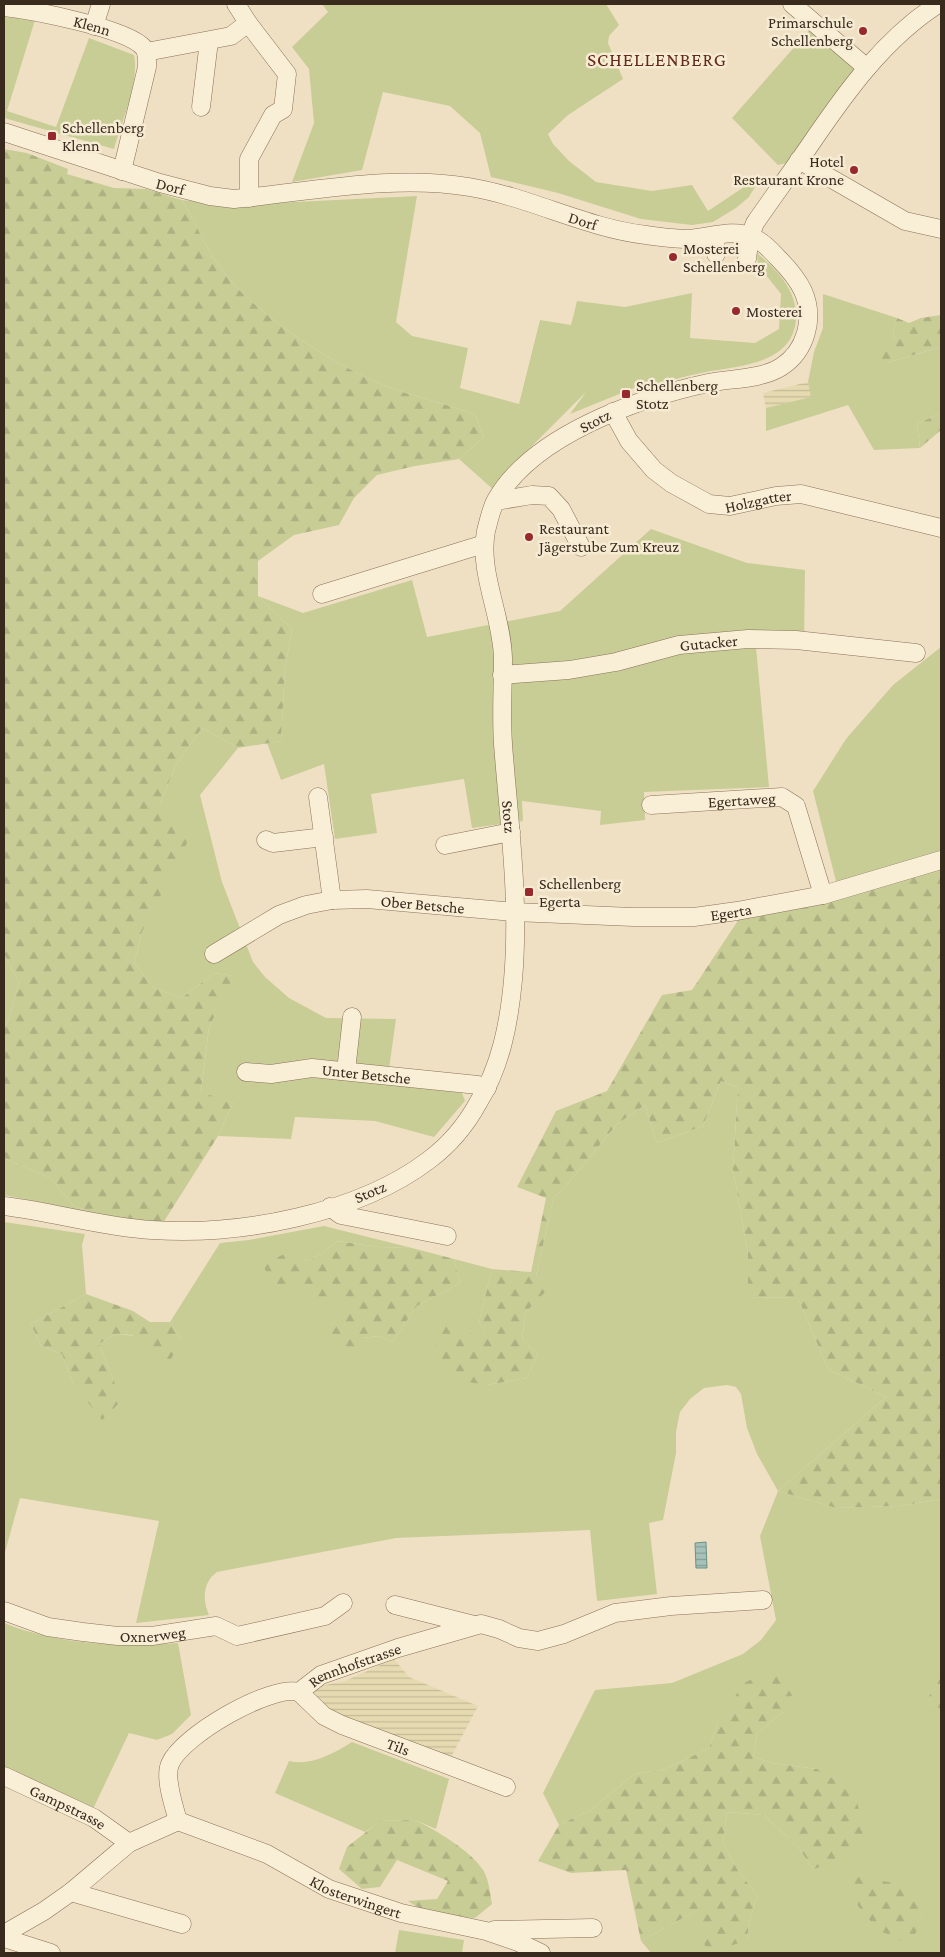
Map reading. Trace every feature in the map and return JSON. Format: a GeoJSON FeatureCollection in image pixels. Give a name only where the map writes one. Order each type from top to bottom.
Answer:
{"type":"FeatureCollection","features":[{"type":"Feature","properties":{"kind":"street"},"geometry":{"type":"LineString","coordinates":[[94,26],[101,4]]}},
{"type":"Feature","properties":{"kind":"street"},"geometry":{"type":"LineString","coordinates":[[236,4],[248,24],[287,74],[283,109],[273,115],[250,159],[249,198]]}},
{"type":"Feature","properties":{"kind":"street"},"geometry":{"type":"LineString","coordinates":[[792,4],[831,33],[867,68]]}},
{"type":"Feature","properties":{"kind":"street","name":"Klenn"},"geometry":{"type":"LineString","coordinates":[[4,7],[38,11],[94,26],[138,44],[146,52]]}},
{"type":"Feature","properties":{"kind":"street"},"geometry":{"type":"LineString","coordinates":[[747,259],[750,236],[755,223],[867,68],[908,26],[936,10]]}},
{"type":"Feature","properties":{"kind":"street"},"geometry":{"type":"LineString","coordinates":[[122,171],[147,67],[146,52],[231,36],[248,24]]}},
{"type":"Feature","properties":{"kind":"street"},"geometry":{"type":"LineString","coordinates":[[201,107],[210,41]]}},
{"type":"Feature","properties":{"kind":"street","name":"Dorf"},"geometry":{"type":"LineString","coordinates":[[4,132],[122,171],[210,196],[234,199],[390,183],[447,184],[515,197],[624,232],[685,239],[716,245],[728,234],[750,236]]}},
{"type":"Feature","properties":{"kind":"street"},"geometry":{"type":"LineString","coordinates":[[799,160],[905,220],[941,229]]}},
{"type":"Feature","properties":{"kind":"street","name":"Stotz"},"geometry":{"type":"LineString","coordinates":[[4,1206],[109,1226],[152,1230],[188,1231],[276,1222],[330,1207],[374,1191],[396,1180],[429,1160],[460,1130],[479,1102],[497,1063],[506,1032],[513,979],[515,890],[502,735],[501,634],[486,568],[484,544],[489,517],[496,501],[513,477],[528,462],[568,436],[613,412],[677,390],[716,381],[766,374],[781,367],[797,351],[808,327],[806,299],[791,271],[768,247],[750,236]]}},
{"type":"Feature","properties":{"kind":"street","name":"Holzgatter"},"geometry":{"type":"LineString","coordinates":[[613,412],[629,440],[654,470],[671,483],[709,504],[730,506],[776,496],[801,494],[941,528]]}},
{"type":"Feature","properties":{"kind":"street"},"geometry":{"type":"LineString","coordinates":[[496,501],[532,495],[550,496],[562,509],[581,547]]}},
{"type":"Feature","properties":{"kind":"street"},"geometry":{"type":"LineString","coordinates":[[322,594],[484,544]]}},
{"type":"Feature","properties":{"kind":"street","name":"Gutacker"},"geometry":{"type":"LineString","coordinates":[[502,675],[569,670],[616,662],[679,645],[748,639],[796,640],[916,653]]}},
{"type":"Feature","properties":{"kind":"street"},"geometry":{"type":"LineString","coordinates":[[318,797],[332,900]]}},
{"type":"Feature","properties":{"kind":"street","name":"Egertaweg"},"geometry":{"type":"LineString","coordinates":[[651,805],[782,797],[796,806],[822,895]]}},
{"type":"Feature","properties":{"kind":"street"},"geometry":{"type":"LineString","coordinates":[[445,845],[511,832]]}},
{"type":"Feature","properties":{"kind":"street"},"geometry":{"type":"LineString","coordinates":[[266,840],[273,844],[324,837]]}},
{"type":"Feature","properties":{"kind":"street","name":"Egerta"},"geometry":{"type":"LineString","coordinates":[[514,912],[633,917],[694,916],[737,911],[822,895],[941,860]]}},
{"type":"Feature","properties":{"kind":"street","name":"Ober Betsche"},"geometry":{"type":"LineString","coordinates":[[214,954],[279,915],[306,905],[332,900],[367,899],[514,912]]}},
{"type":"Feature","properties":{"kind":"street"},"geometry":{"type":"LineString","coordinates":[[346,1071],[352,1017]]}},
{"type":"Feature","properties":{"kind":"street","name":"Unter Betsche"},"geometry":{"type":"LineString","coordinates":[[246,1072],[271,1074],[312,1068],[478,1085],[486,1088]]}},
{"type":"Feature","properties":{"kind":"street"},"geometry":{"type":"LineString","coordinates":[[330,1207],[341,1215],[447,1236]]}},
{"type":"Feature","properties":{"kind":"street","name":"Rennhofstrasse"},"geometry":{"type":"LineString","coordinates":[[178,1821],[169,1780],[170,1765],[181,1748],[198,1733],[220,1718],[276,1693],[290,1690],[299,1692],[321,1675],[398,1648],[481,1624],[500,1629],[519,1638],[538,1640],[564,1634],[615,1613],[671,1606],[763,1600]]}},
{"type":"Feature","properties":{"kind":"street","name":"Oxnerweg"},"geometry":{"type":"LineString","coordinates":[[4,1611],[48,1626],[118,1636],[152,1636],[216,1626],[237,1636],[326,1616],[344,1604]]}},
{"type":"Feature","properties":{"kind":"street"},"geometry":{"type":"LineString","coordinates":[[395,1605],[475,1626]]}},
{"type":"Feature","properties":{"kind":"street","name":"Tils"},"geometry":{"type":"LineString","coordinates":[[299,1692],[324,1716],[342,1725],[506,1787]]}},
{"type":"Feature","properties":{"kind":"street","name":"Gampstrasse"},"geometry":{"type":"LineString","coordinates":[[4,1776],[94,1818],[129,1844]]}},
{"type":"Feature","properties":{"kind":"street"},"geometry":{"type":"LineString","coordinates":[[4,1934],[44,1911],[71,1892],[129,1844],[178,1821]]}},
{"type":"Feature","properties":{"kind":"street","name":"Klosterwingert"},"geometry":{"type":"LineString","coordinates":[[178,1821],[267,1854],[330,1889],[401,1914],[486,1931],[518,1942],[541,1953]]}},
{"type":"Feature","properties":{"kind":"street"},"geometry":{"type":"LineString","coordinates":[[71,1892],[182,1924]]}},
{"type":"Feature","properties":{"kind":"street"},"geometry":{"type":"LineString","coordinates":[[486,1931],[592,1928]]}},
{"type":"Feature","properties":{"kind":"street"},"geometry":{"type":"LineString","coordinates":[[4,1938],[51,1953]]}},
{"type":"Feature","properties":{"kind":"shaded area"},"geometry":{"type":"Polygon","coordinates":[[[808,382],[812,397],[766,408],[763,393],[808,382]]]}},
{"type":"Feature","properties":{"kind":"shaded area"},"geometry":{"type":"Polygon","coordinates":[[[394,1659],[409,1677],[478,1706],[451,1757],[336,1716],[322,1704],[311,1688],[345,1681],[394,1659]]]}},
{"type":"Feature","properties":{"kind":"green space"},"geometry":{"type":"Polygon","coordinates":[[[322,4],[606,4],[619,25],[609,36],[608,43],[623,79],[568,115],[548,134],[553,144],[569,161],[596,182],[652,191],[692,185],[708,211],[762,175],[749,197],[736,208],[713,222],[692,225],[641,219],[558,193],[491,177],[480,133],[450,106],[383,92],[362,170],[292,182],[314,123],[309,69],[292,47],[328,12],[322,4]]]}},
{"type":"Feature","properties":{"kind":"green space"},"geometry":{"type":"Polygon","coordinates":[[[4,17],[35,20],[7,111],[56,127],[89,38],[134,55],[135,65],[132,89],[114,149],[4,118],[4,17]]]}},
{"type":"Feature","properties":{"kind":"green space"},"geometry":{"type":"Polygon","coordinates":[[[811,28],[859,70],[799,160],[778,165],[732,118],[811,28]]]}},
{"type":"Feature","properties":{"kind":"green space"},"geometry":{"type":"Polygon","coordinates":[[[4,149],[27,153],[68,169],[67,174],[114,188],[146,189],[182,200],[219,266],[250,300],[270,317],[314,348],[358,374],[390,388],[475,415],[484,437],[459,459],[415,466],[377,475],[354,498],[339,525],[294,535],[258,561],[258,596],[292,629],[285,669],[281,741],[238,748],[202,728],[176,765],[160,804],[192,833],[142,932],[134,963],[154,988],[182,998],[214,973],[235,976],[209,1027],[201,1092],[233,1103],[218,1136],[163,1223],[111,1220],[74,1206],[50,1178],[4,1158],[4,1028],[8,1021],[19,982],[4,954],[4,149]]]}},
{"type":"Feature","properties":{"kind":"green space"},"geometry":{"type":"Polygon","coordinates":[[[417,196],[396,322],[412,336],[468,348],[460,388],[519,404],[540,320],[571,325],[577,301],[625,307],[692,293],[690,338],[755,343],[779,329],[781,294],[758,265],[757,253],[779,274],[794,300],[796,320],[792,335],[785,346],[775,354],[748,365],[683,377],[647,388],[644,384],[570,414],[586,392],[506,472],[495,491],[459,459],[484,437],[475,415],[378,383],[336,362],[291,333],[250,300],[219,266],[182,200],[232,205],[417,196]]]}},
{"type":"Feature","properties":{"kind":"green space"},"geometry":{"type":"Polygon","coordinates":[[[823,294],[897,318],[893,330],[895,340],[886,363],[941,347],[941,413],[917,424],[920,448],[874,450],[848,405],[766,431],[766,408],[811,397],[808,382],[814,352],[823,328],[823,294]]]}},
{"type":"Feature","properties":{"kind":"green space"},"geometry":{"type":"Polygon","coordinates":[[[941,315],[941,347],[886,363],[877,356],[895,340],[893,330],[897,318],[909,323],[921,318],[941,315]]]}},
{"type":"Feature","properties":{"kind":"green space"},"geometry":{"type":"Polygon","coordinates":[[[941,413],[941,430],[920,448],[917,424],[941,413]]]}},
{"type":"Feature","properties":{"kind":"green space"},"geometry":{"type":"Polygon","coordinates":[[[651,529],[747,563],[805,570],[804,649],[756,647],[769,787],[644,792],[645,820],[600,825],[601,811],[522,801],[523,821],[472,828],[464,779],[371,794],[377,833],[335,839],[324,764],[281,780],[267,743],[281,741],[285,669],[292,629],[258,596],[303,613],[412,580],[427,637],[560,611],[651,529]]]}},
{"type":"Feature","properties":{"kind":"green space"},"geometry":{"type":"Polygon","coordinates":[[[941,647],[941,855],[878,873],[820,905],[836,881],[813,791],[846,739],[893,685],[941,647]]]}},
{"type":"Feature","properties":{"kind":"green space"},"geometry":{"type":"Polygon","coordinates":[[[202,728],[238,748],[200,795],[222,882],[253,962],[265,977],[289,998],[326,1018],[396,1019],[387,1083],[462,1093],[465,1101],[434,1137],[375,1121],[295,1117],[291,1139],[218,1136],[233,1103],[201,1093],[209,1027],[234,976],[214,973],[182,998],[154,988],[134,963],[142,932],[164,885],[160,804],[176,765],[202,728]]]}},
{"type":"Feature","properties":{"kind":"green space"},"geometry":{"type":"Polygon","coordinates":[[[941,855],[941,1499],[900,1506],[836,1508],[778,1491],[886,1397],[828,1369],[798,1298],[748,1297],[748,1255],[733,1169],[738,1087],[721,1081],[703,1126],[657,1143],[645,1105],[617,1124],[561,1192],[554,1196],[536,1276],[547,1290],[526,1312],[522,1340],[538,1354],[527,1378],[486,1385],[451,1379],[433,1355],[443,1325],[488,1339],[479,1322],[492,1269],[531,1272],[546,1198],[517,1187],[556,1111],[607,1091],[662,995],[692,990],[739,919],[820,905],[878,873],[941,855]]]}},
{"type":"Feature","properties":{"kind":"green space"},"geometry":{"type":"Polygon","coordinates":[[[4,954],[19,982],[8,1021],[4,1028],[4,954]]]}},
{"type":"Feature","properties":{"kind":"green space"},"geometry":{"type":"Polygon","coordinates":[[[721,1081],[738,1087],[733,1169],[748,1255],[748,1297],[798,1298],[828,1369],[886,1397],[778,1491],[757,1454],[747,1428],[741,1394],[736,1387],[727,1385],[704,1388],[690,1399],[680,1412],[676,1432],[676,1453],[663,1520],[649,1523],[657,1594],[597,1601],[590,1530],[396,1538],[217,1572],[206,1586],[205,1603],[209,1615],[136,1623],[159,1521],[20,1498],[4,1556],[4,1222],[85,1234],[82,1245],[86,1294],[31,1324],[41,1346],[62,1354],[73,1384],[114,1381],[99,1344],[115,1334],[181,1340],[170,1322],[220,1243],[249,1240],[324,1226],[412,1248],[379,1247],[337,1241],[321,1254],[306,1261],[284,1255],[302,1277],[351,1302],[331,1325],[363,1338],[379,1336],[392,1342],[417,1306],[460,1283],[454,1259],[492,1269],[479,1322],[489,1340],[486,1385],[527,1378],[538,1354],[522,1340],[526,1312],[546,1290],[536,1276],[554,1196],[561,1192],[617,1124],[645,1105],[657,1143],[703,1126],[721,1081]]]}},
{"type":"Feature","properties":{"kind":"green space"},"geometry":{"type":"Polygon","coordinates":[[[4,1158],[50,1178],[74,1206],[92,1213],[4,1195],[4,1158]]]}},
{"type":"Feature","properties":{"kind":"green space"},"geometry":{"type":"Polygon","coordinates":[[[337,1241],[379,1247],[412,1248],[454,1259],[460,1283],[417,1306],[392,1342],[379,1336],[363,1338],[356,1350],[329,1345],[331,1325],[350,1302],[309,1300],[302,1277],[275,1291],[263,1265],[284,1254],[306,1261],[321,1254],[337,1241]]]}},
{"type":"Feature","properties":{"kind":"green space"},"geometry":{"type":"Polygon","coordinates":[[[86,1294],[133,1311],[150,1322],[170,1322],[181,1340],[168,1365],[132,1335],[115,1334],[99,1344],[114,1381],[120,1402],[102,1420],[73,1384],[62,1354],[41,1346],[31,1324],[86,1294]]]}},
{"type":"Feature","properties":{"kind":"green space"},"geometry":{"type":"Polygon","coordinates":[[[778,1491],[836,1508],[900,1506],[941,1499],[941,1676],[926,1703],[941,1709],[941,1953],[651,1953],[641,1941],[692,1913],[747,1940],[749,1923],[757,1895],[737,1869],[723,1843],[727,1812],[764,1815],[798,1847],[813,1869],[817,1769],[772,1763],[753,1757],[757,1733],[783,1712],[718,1722],[709,1748],[666,1769],[634,1774],[591,1810],[559,1825],[543,1793],[595,1690],[672,1683],[743,1654],[761,1640],[776,1620],[760,1536],[778,1491]]]}},
{"type":"Feature","properties":{"kind":"green space"},"geometry":{"type":"Polygon","coordinates":[[[4,1623],[46,1636],[90,1643],[134,1645],[178,1643],[191,1715],[172,1734],[157,1740],[129,1733],[93,1809],[4,1771],[4,1623]]]}},
{"type":"Feature","properties":{"kind":"green space"},"geometry":{"type":"Polygon","coordinates":[[[774,1668],[792,1695],[783,1712],[757,1733],[753,1757],[772,1763],[817,1769],[854,1792],[865,1830],[844,1860],[813,1869],[798,1847],[764,1815],[727,1812],[723,1843],[737,1869],[757,1895],[749,1923],[747,1940],[733,1945],[706,1948],[692,1913],[641,1941],[626,1870],[571,1873],[538,1861],[559,1825],[591,1810],[634,1774],[666,1769],[709,1748],[718,1722],[744,1683],[774,1668]]]}},
{"type":"Feature","properties":{"kind":"green space"},"geometry":{"type":"Polygon","coordinates":[[[941,1676],[941,1709],[925,1703],[941,1676]]]}},
{"type":"Feature","properties":{"kind":"green space"},"geometry":{"type":"Polygon","coordinates":[[[352,1742],[449,1779],[436,1829],[415,1820],[381,1821],[365,1832],[275,1793],[289,1761],[305,1762],[322,1758],[352,1742]]]}},
{"type":"Feature","properties":{"kind":"green space"},"geometry":{"type":"Polygon","coordinates":[[[415,1820],[462,1848],[483,1870],[488,1882],[492,1904],[475,1918],[431,1912],[408,1901],[437,1899],[448,1881],[397,1860],[380,1887],[362,1889],[339,1869],[347,1847],[380,1821],[415,1820]]]}},
{"type":"Feature","properties":{"kind":"green space"},"geometry":{"type":"Polygon","coordinates":[[[853,1876],[906,1885],[929,1911],[909,1944],[878,1930],[858,1906],[853,1876]]]}},
{"type":"Feature","properties":{"kind":"green space"},"geometry":{"type":"Polygon","coordinates":[[[399,1930],[464,1940],[462,1953],[395,1953],[399,1930]]]}},
{"type":"Feature","properties":{"kind":"water"},"geometry":{"type":"Polygon","coordinates":[[[706,1542],[707,1568],[696,1568],[695,1543],[706,1542]]]}},
{"type":"Feature","properties":{"kind":"place","name":"Primarschule Schellenberg"},"geometry":{"type":"Point","coordinates":[863,31]}},
{"type":"Feature","properties":{"kind":"place","name":"Schellenberg Klenn"},"geometry":{"type":"Point","coordinates":[52,136]}},
{"type":"Feature","properties":{"kind":"place","name":"Hotel Restaurant Krone"},"geometry":{"type":"Point","coordinates":[854,170]}},
{"type":"Feature","properties":{"kind":"place","name":"Mosterei Schellenberg"},"geometry":{"type":"Point","coordinates":[673,257]}},
{"type":"Feature","properties":{"kind":"place","name":"Mosterei"},"geometry":{"type":"Point","coordinates":[736,311]}},
{"type":"Feature","properties":{"kind":"place","name":"Schellenberg Stotz"},"geometry":{"type":"Point","coordinates":[626,394]}},
{"type":"Feature","properties":{"kind":"place","name":"Restaurant Jägerstube Zum Kreuz"},"geometry":{"type":"Point","coordinates":[529,537]}},
{"type":"Feature","properties":{"kind":"place","name":"Schellenberg Egerta"},"geometry":{"type":"Point","coordinates":[529,892]}},
{"type":"Feature","properties":{"kind":"district","name":"SCHELLENBERG"},"geometry":{"type":"Point","coordinates":[657,59]}}]}
